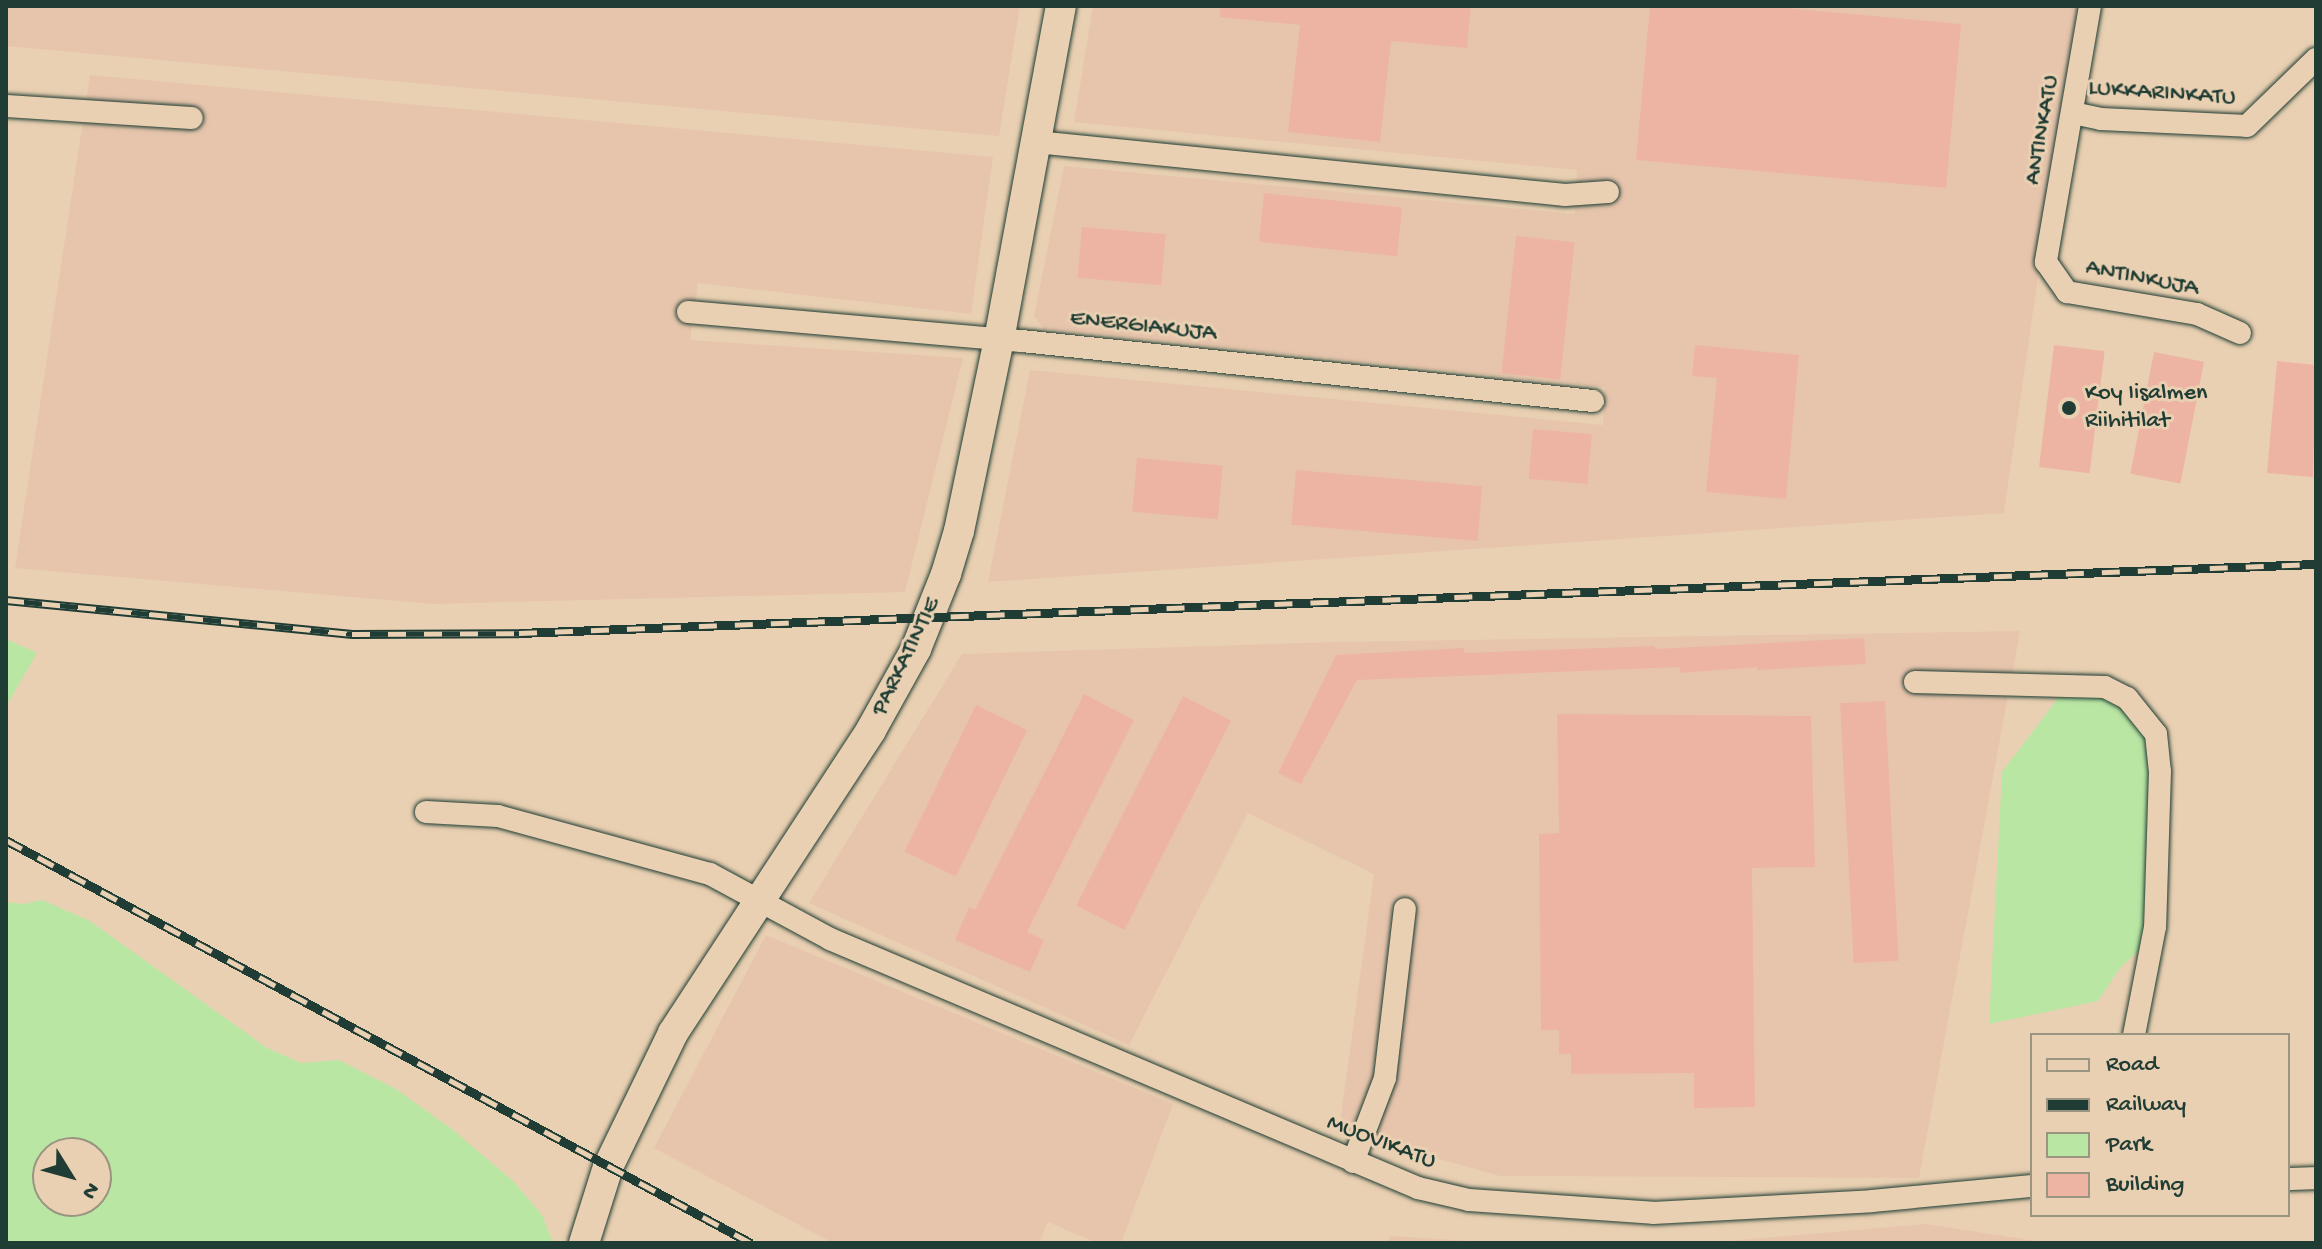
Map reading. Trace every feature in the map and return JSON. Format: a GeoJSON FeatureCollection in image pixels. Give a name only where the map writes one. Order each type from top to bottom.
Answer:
{"type":"FeatureCollection","features":[{"type":"Feature","properties":{"kind":"street","name":"PARKATINTIE"},"geometry":{"type":"LineString","coordinates":[[584,1243],[608,1167],[673,1033],[871,730],[916,649],[946,574],[959,531],[999,340],[1061,6]]}},
{"type":"Feature","properties":{"kind":"street","name":"ANTINKATU"},"geometry":{"type":"LineString","coordinates":[[2046,262],[2090,6]]}},
{"type":"Feature","properties":{"kind":"street","name":"LUKKARINKATU"},"geometry":{"type":"LineString","coordinates":[[2073,113],[2101,119],[2247,126],[2316,59]]}},
{"type":"Feature","properties":{"kind":"street"},"geometry":{"type":"LineString","coordinates":[[6,106],[192,118]]}},
{"type":"Feature","properties":{"kind":"street"},"geometry":{"type":"LineString","coordinates":[[1036,142],[1565,195],[1608,192]]}},
{"type":"Feature","properties":{"kind":"street","name":"ANTINKUJA"},"geometry":{"type":"LineString","coordinates":[[2046,262],[2067,292],[2197,314],[2240,333]]}},
{"type":"Feature","properties":{"kind":"street","name":"ENERGIAKUJA"},"geometry":{"type":"LineString","coordinates":[[688,312],[999,340],[1593,401]]}},
{"type":"Feature","properties":{"kind":"street"},"geometry":{"type":"LineString","coordinates":[[1915,682],[2105,687],[2127,698],[2156,734],[2160,771],[2155,927],[2134,1033]]}},
{"type":"Feature","properties":{"kind":"street","name":"MUOVIKATU"},"geometry":{"type":"LineString","coordinates":[[426,812],[498,816],[710,874],[830,939],[1353,1162],[1418,1188],[1469,1200],[1653,1213],[1872,1201],[2030,1186]]}},
{"type":"Feature","properties":{"kind":"street"},"geometry":{"type":"LineString","coordinates":[[1353,1162],[1385,1078],[1405,909]]}},
{"type":"Feature","properties":{"kind":"street"},"geometry":{"type":"LineString","coordinates":[[2290,1179],[2314,1178]]}},
{"type":"Feature","properties":{"kind":"shaded area"},"geometry":{"type":"Polygon","coordinates":[[[6,6],[1020,6],[999,136],[6,46],[6,6]]]}},
{"type":"Feature","properties":{"kind":"shaded area"},"geometry":{"type":"Polygon","coordinates":[[[1093,6],[2077,6],[2004,513],[988,582],[1030,370],[1603,425],[1605,387],[1044,329],[1034,316],[1064,166],[1575,214],[1577,170],[1074,122],[1093,6]]]}},
{"type":"Feature","properties":{"kind":"shaded area"},"geometry":{"type":"Polygon","coordinates":[[[90,75],[993,157],[971,314],[698,283],[690,340],[963,358],[905,592],[433,604],[15,568],[90,75]]]}},
{"type":"Feature","properties":{"kind":"shaded area"},"geometry":{"type":"Polygon","coordinates":[[[2020,631],[1919,1178],[1500,1176],[1339,1131],[1374,874],[1248,813],[1129,1045],[809,903],[962,654],[1336,642],[2020,631]]]}},
{"type":"Feature","properties":{"kind":"shaded area"},"geometry":{"type":"Polygon","coordinates":[[[766,935],[1173,1104],[1121,1243],[1097,1243],[1048,1222],[1039,1243],[833,1243],[654,1148],[766,935]]]}},
{"type":"Feature","properties":{"kind":"shaded area"},"geometry":{"type":"Polygon","coordinates":[[[1926,1224],[2049,1243],[1704,1243],[1926,1224]]]}},
{"type":"Feature","properties":{"kind":"shaded area"},"geometry":{"type":"Polygon","coordinates":[[[1390,1236],[1501,1243],[1387,1243],[1390,1236]]]}},
{"type":"Feature","properties":{"kind":"green space"},"geometry":{"type":"Polygon","coordinates":[[[6,639],[37,653],[6,707],[6,639]]]}},
{"type":"Feature","properties":{"kind":"green space"},"geometry":{"type":"Polygon","coordinates":[[[2062,693],[2117,699],[2146,731],[2149,784],[2144,946],[2120,968],[2098,1001],[1989,1024],[2002,772],[2062,693]]]}},
{"type":"Feature","properties":{"kind":"green space"},"geometry":{"type":"Polygon","coordinates":[[[42,900],[90,921],[267,1048],[301,1063],[339,1060],[396,1089],[453,1130],[513,1181],[542,1215],[553,1243],[6,1243],[6,902],[24,904],[42,900]]]}},
{"type":"Feature","properties":{"kind":"building"},"geometry":{"type":"Polygon","coordinates":[[[1220,6],[1471,6],[1467,48],[1391,41],[1380,142],[1288,132],[1300,25],[1220,17],[1220,6]]]}},
{"type":"Feature","properties":{"kind":"building"},"geometry":{"type":"Polygon","coordinates":[[[1650,6],[1764,6],[1961,24],[1946,188],[1636,160],[1650,6]]]}},
{"type":"Feature","properties":{"kind":"building"},"geometry":{"type":"Polygon","coordinates":[[[1264,193],[1402,208],[1397,256],[1259,242],[1264,193]]]}},
{"type":"Feature","properties":{"kind":"building"},"geometry":{"type":"Polygon","coordinates":[[[1082,227],[1166,234],[1161,285],[1078,278],[1082,227]]]}},
{"type":"Feature","properties":{"kind":"building"},"geometry":{"type":"Polygon","coordinates":[[[1516,236],[1575,242],[1560,379],[1502,373],[1516,236]]]}},
{"type":"Feature","properties":{"kind":"building"},"geometry":{"type":"Polygon","coordinates":[[[1695,345],[1799,355],[1786,499],[1706,492],[1717,378],[1692,376],[1695,345]]]}},
{"type":"Feature","properties":{"kind":"building","name":"Koy Iisalmen Riihitilat"},"geometry":{"type":"Polygon","coordinates":[[[2054,345],[2105,351],[2090,473],[2039,467],[2054,345]]]}},
{"type":"Feature","properties":{"kind":"building"},"geometry":{"type":"Polygon","coordinates":[[[2154,352],[2204,362],[2180,483],[2130,474],[2154,352]]]}},
{"type":"Feature","properties":{"kind":"building"},"geometry":{"type":"Polygon","coordinates":[[[2277,361],[2316,365],[2313,477],[2267,473],[2277,361]]]}},
{"type":"Feature","properties":{"kind":"building"},"geometry":{"type":"Polygon","coordinates":[[[1533,429],[1592,434],[1587,484],[1529,479],[1533,429]]]}},
{"type":"Feature","properties":{"kind":"building"},"geometry":{"type":"Polygon","coordinates":[[[1137,458],[1223,465],[1218,519],[1132,512],[1137,458]]]}},
{"type":"Feature","properties":{"kind":"building"},"geometry":{"type":"Polygon","coordinates":[[[1296,470],[1482,486],[1477,541],[1291,525],[1296,470]]]}},
{"type":"Feature","properties":{"kind":"building"},"geometry":{"type":"Polygon","coordinates":[[[1864,638],[1866,664],[1680,673],[1680,667],[1357,680],[1301,784],[1278,773],[1336,655],[1464,648],[1464,653],[1655,646],[1655,649],[1864,638]]]}},
{"type":"Feature","properties":{"kind":"building"},"geometry":{"type":"Polygon","coordinates":[[[1084,694],[1134,720],[1027,932],[1044,940],[1030,972],[955,940],[969,907],[975,910],[1084,694]]]}},
{"type":"Feature","properties":{"kind":"building"},"geometry":{"type":"Polygon","coordinates":[[[1183,696],[1231,721],[1124,930],[1076,905],[1183,696]]]}},
{"type":"Feature","properties":{"kind":"building"},"geometry":{"type":"Polygon","coordinates":[[[1885,701],[1899,961],[1854,963],[1840,703],[1885,701]]]}},
{"type":"Feature","properties":{"kind":"building"},"geometry":{"type":"Polygon","coordinates":[[[976,705],[1027,730],[956,876],[905,852],[976,705]]]}},
{"type":"Feature","properties":{"kind":"building"},"geometry":{"type":"Polygon","coordinates":[[[1557,714],[1811,716],[1815,867],[1752,868],[1755,1107],[1694,1108],[1694,1073],[1571,1074],[1571,1054],[1559,1054],[1559,1030],[1541,1030],[1539,834],[1559,833],[1557,714]]]}},
{"type":"Feature","properties":{"kind":"railway"},"geometry":{"type":"LineString","coordinates":[[6,600],[352,634],[519,633],[2316,564]]}},
{"type":"Feature","properties":{"kind":"railway"},"geometry":{"type":"LineString","coordinates":[[6,840],[751,1243]]}},
{"type":"Feature","properties":{"kind":"place","name":"Koy Iisalmen Riihitilat"},"geometry":{"type":"Point","coordinates":[2069,408]}}]}
